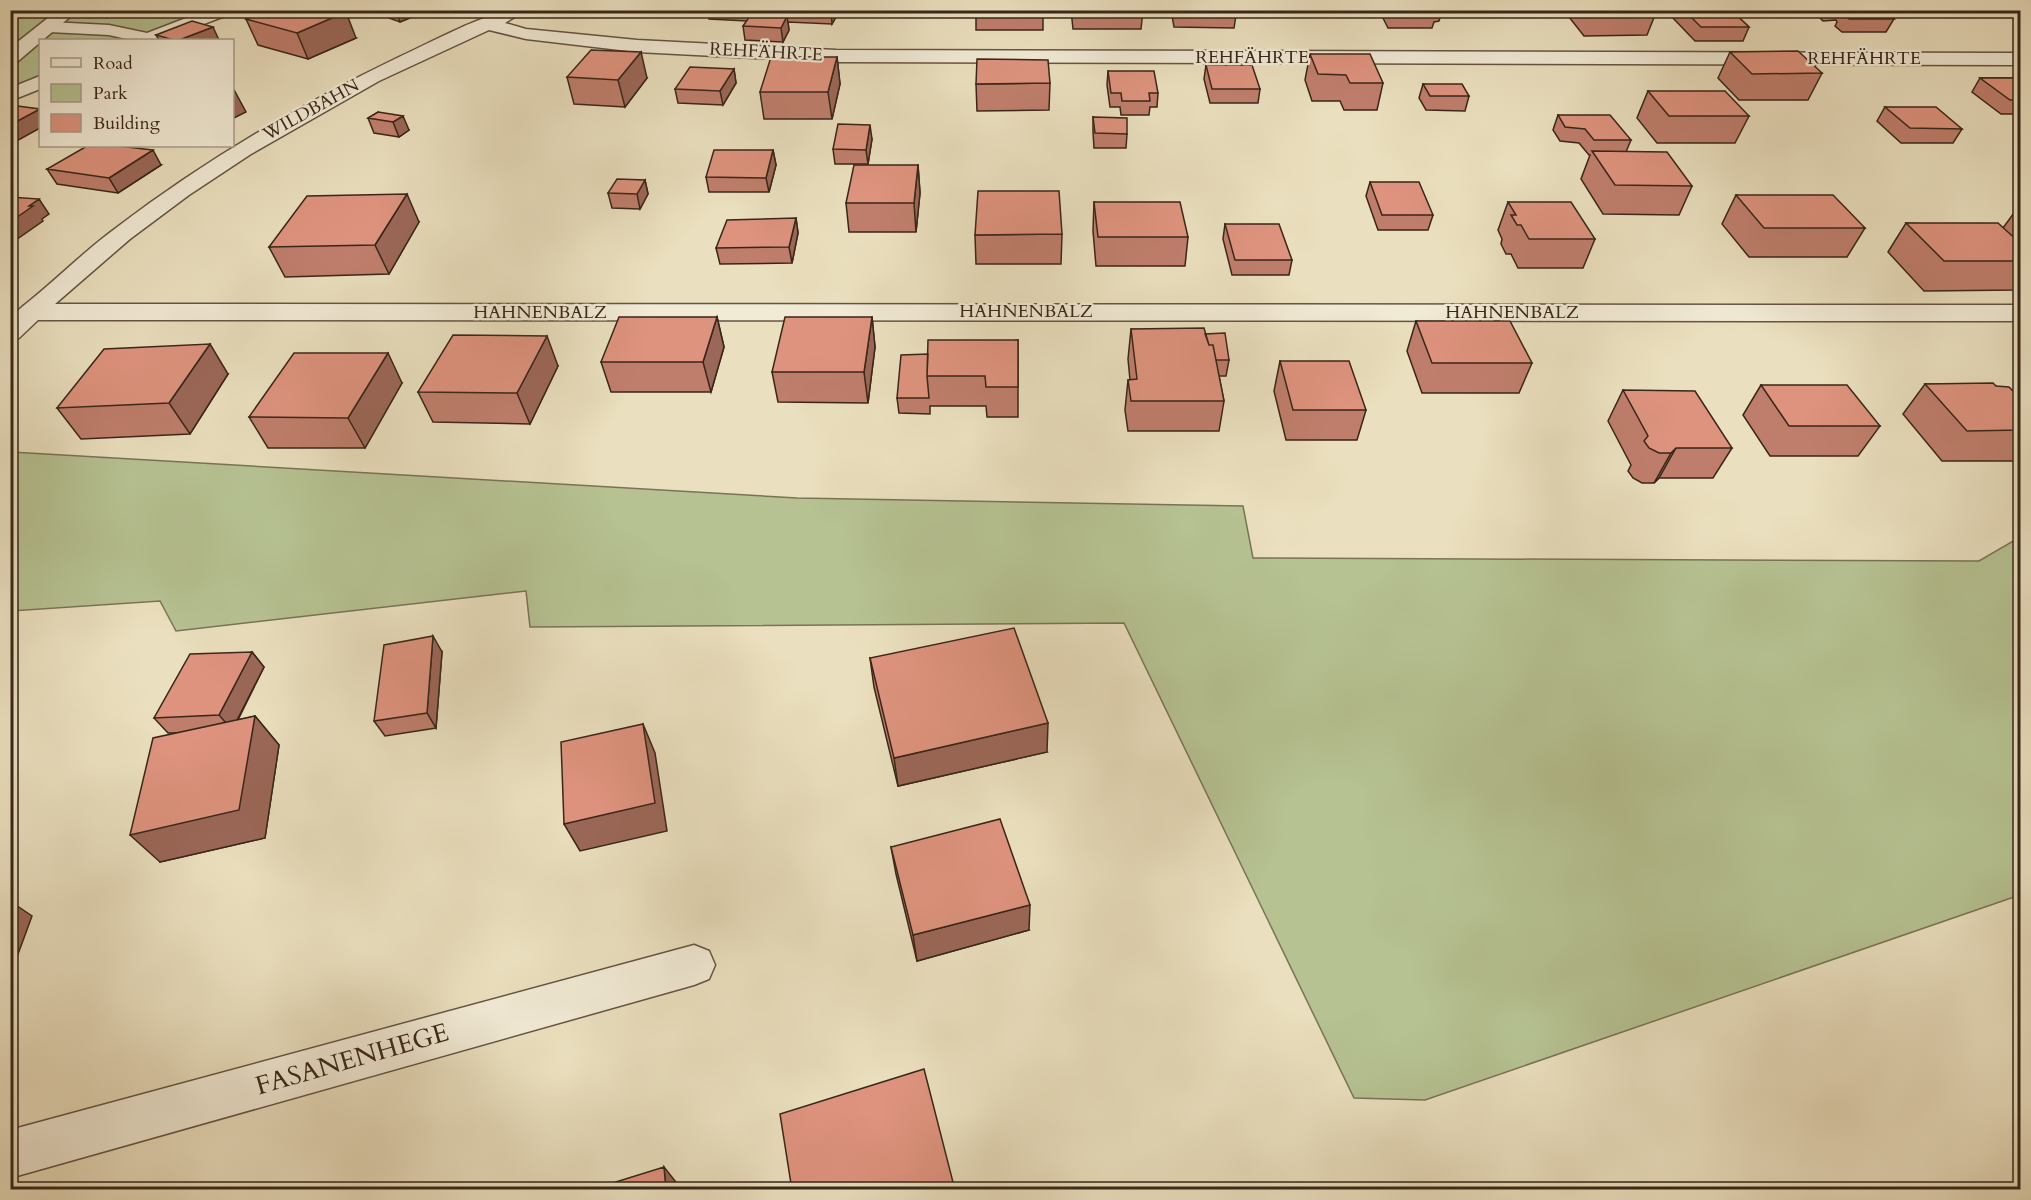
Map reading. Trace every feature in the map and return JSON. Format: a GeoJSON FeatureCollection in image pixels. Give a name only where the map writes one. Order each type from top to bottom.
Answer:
{"type":"FeatureCollection","features":[{"type":"Feature","properties":{"kind":"street"},"geometry":{"type":"LineString","coordinates":[[10,58],[70,10]]}},
{"type":"Feature","properties":{"kind":"street"},"geometry":{"type":"LineString","coordinates":[[149,39],[224,10]]}},
{"type":"Feature","properties":{"kind":"street","name":"WILDBAHN"},"geometry":{"type":"LineString","coordinates":[[10,332],[133,225],[196,178],[339,93],[433,46],[520,10]]}},
{"type":"Feature","properties":{"kind":"street"},"geometry":{"type":"LineString","coordinates":[[2014,10],[2020,13]]}},
{"type":"Feature","properties":{"kind":"street","name":"REHFÄHRTE"},"geometry":{"type":"LineString","coordinates":[[486,24],[526,34],[638,46],[836,56],[2020,59]]}},
{"type":"Feature","properties":{"kind":"street"},"geometry":{"type":"LineString","coordinates":[[49,27],[100,29],[142,39]]}},
{"type":"Feature","properties":{"kind":"street"},"geometry":{"type":"LineString","coordinates":[[10,95],[39,82]]}},
{"type":"Feature","properties":{"kind":"street","name":"HAHNENBALZ"},"geometry":{"type":"LineString","coordinates":[[31,312],[1371,311],[2020,314]]}},
{"type":"Feature","properties":{"kind":"street","name":"FASANENHEGE"},"geometry":{"type":"LineString","coordinates":[[10,1154],[694,965]]}},
{"type":"Feature","properties":{"kind":"green space"},"geometry":{"type":"Polygon","coordinates":[[[11,11],[58,11],[11,47],[11,11]]]}},
{"type":"Feature","properties":{"kind":"green space"},"geometry":{"type":"Polygon","coordinates":[[[78,11],[211,11],[141,39],[43,39],[78,11]]]}},
{"type":"Feature","properties":{"kind":"green space"},"geometry":{"type":"Polygon","coordinates":[[[39,43],[39,86],[11,99],[11,65],[39,43]]]}},
{"type":"Feature","properties":{"kind":"green space"},"geometry":{"type":"Polygon","coordinates":[[[11,452],[797,498],[1243,506],[1253,558],[1979,561],[2020,537],[2020,895],[1425,1100],[1354,1098],[1124,623],[530,627],[526,591],[176,631],[160,601],[11,611],[11,452]]]}},
{"type":"Feature","properties":{"kind":"building"},"geometry":{"type":"Polygon","coordinates":[[[266,10],[339,10],[346,12],[297,33],[246,19],[266,10]]]}},
{"type":"Feature","properties":{"kind":"building"},"geometry":{"type":"Polygon","coordinates":[[[1174,10],[1234,10],[1236,15],[1175,14],[1174,10]]]}},
{"type":"Feature","properties":{"kind":"building"},"geometry":{"type":"Polygon","coordinates":[[[1389,10],[1433,10],[1435,15],[1391,14],[1389,10]]]}},
{"type":"Feature","properties":{"kind":"building"},"geometry":{"type":"Polygon","coordinates":[[[1684,10],[1731,10],[1749,27],[1701,27],[1684,10]]]}},
{"type":"Feature","properties":{"kind":"building"},"geometry":{"type":"Polygon","coordinates":[[[1846,10],[1883,10],[1894,19],[1849,19],[1842,13],[1849,13],[1846,10]]]}},
{"type":"Feature","properties":{"kind":"building"},"geometry":{"type":"Polygon","coordinates":[[[750,16],[787,16],[781,28],[743,26],[750,16]]]}},
{"type":"Feature","properties":{"kind":"building"},"geometry":{"type":"Polygon","coordinates":[[[192,21],[213,27],[182,39],[156,35],[192,21]]]}},
{"type":"Feature","properties":{"kind":"building"},"geometry":{"type":"Polygon","coordinates":[[[591,50],[641,52],[618,80],[567,77],[591,50]]]}},
{"type":"Feature","properties":{"kind":"building"},"geometry":{"type":"Polygon","coordinates":[[[1798,51],[1822,73],[1752,74],[1730,52],[1798,51]]]}},
{"type":"Feature","properties":{"kind":"building"},"geometry":{"type":"Polygon","coordinates":[[[1310,54],[1370,54],[1383,83],[1350,83],[1346,75],[1318,74],[1310,54]]]}},
{"type":"Feature","properties":{"kind":"building"},"geometry":{"type":"Polygon","coordinates":[[[771,57],[837,57],[828,92],[760,92],[771,57]]]}},
{"type":"Feature","properties":{"kind":"building"},"geometry":{"type":"Polygon","coordinates":[[[977,59],[1048,60],[1050,83],[976,84],[977,59]]]}},
{"type":"Feature","properties":{"kind":"building"},"geometry":{"type":"Polygon","coordinates":[[[1206,65],[1252,65],[1260,89],[1212,89],[1206,65]]]}},
{"type":"Feature","properties":{"kind":"building"},"geometry":{"type":"Polygon","coordinates":[[[690,67],[734,69],[720,91],[675,89],[690,67]]]}},
{"type":"Feature","properties":{"kind":"building"},"geometry":{"type":"Polygon","coordinates":[[[1108,71],[1154,71],[1158,93],[1149,93],[1150,101],[1122,101],[1121,93],[1111,93],[1108,71]]]}},
{"type":"Feature","properties":{"kind":"building"},"geometry":{"type":"Polygon","coordinates":[[[1980,78],[2020,78],[2020,100],[2010,100],[1980,78]]]}},
{"type":"Feature","properties":{"kind":"building"},"geometry":{"type":"Polygon","coordinates":[[[1423,84],[1462,84],[1469,96],[1430,96],[1423,84]]]}},
{"type":"Feature","properties":{"kind":"building"},"geometry":{"type":"Polygon","coordinates":[[[1648,91],[1725,91],[1749,116],[1669,116],[1648,91]]]}},
{"type":"Feature","properties":{"kind":"building"},"geometry":{"type":"Polygon","coordinates":[[[10,105],[39,109],[39,110],[10,125],[10,105]]]}},
{"type":"Feature","properties":{"kind":"building"},"geometry":{"type":"Polygon","coordinates":[[[1885,107],[1936,107],[1962,129],[1910,128],[1885,107]]]}},
{"type":"Feature","properties":{"kind":"building"},"geometry":{"type":"Polygon","coordinates":[[[378,112],[403,116],[393,122],[368,118],[378,112]]]}},
{"type":"Feature","properties":{"kind":"building"},"geometry":{"type":"Polygon","coordinates":[[[1558,115],[1610,115],[1631,140],[1594,140],[1585,129],[1565,127],[1558,115]]]}},
{"type":"Feature","properties":{"kind":"building"},"geometry":{"type":"Polygon","coordinates":[[[1093,117],[1127,118],[1127,134],[1095,133],[1093,117]]]}},
{"type":"Feature","properties":{"kind":"building"},"geometry":{"type":"Polygon","coordinates":[[[838,124],[870,125],[866,150],[833,149],[838,124]]]}},
{"type":"Feature","properties":{"kind":"building"},"geometry":{"type":"Polygon","coordinates":[[[85,147],[127,147],[153,150],[109,178],[47,169],[85,147]]]}},
{"type":"Feature","properties":{"kind":"building"},"geometry":{"type":"Polygon","coordinates":[[[714,150],[773,150],[766,178],[706,177],[714,150]]]}},
{"type":"Feature","properties":{"kind":"building"},"geometry":{"type":"Polygon","coordinates":[[[1592,151],[1667,152],[1692,186],[1615,185],[1592,151]]]}},
{"type":"Feature","properties":{"kind":"building"},"geometry":{"type":"Polygon","coordinates":[[[854,165],[918,165],[914,203],[846,203],[854,165]]]}},
{"type":"Feature","properties":{"kind":"building"},"geometry":{"type":"Polygon","coordinates":[[[617,179],[645,180],[637,194],[608,193],[617,179]]]}},
{"type":"Feature","properties":{"kind":"building"},"geometry":{"type":"Polygon","coordinates":[[[1370,182],[1419,182],[1433,215],[1382,215],[1370,182]]]}},
{"type":"Feature","properties":{"kind":"building"},"geometry":{"type":"Polygon","coordinates":[[[978,191],[1059,191],[1062,234],[975,235],[978,191]]]}},
{"type":"Feature","properties":{"kind":"building"},"geometry":{"type":"Polygon","coordinates":[[[407,194],[375,245],[269,247],[307,196],[407,194]]]}},
{"type":"Feature","properties":{"kind":"building"},"geometry":{"type":"Polygon","coordinates":[[[1736,195],[1833,195],[1865,228],[1764,228],[1736,195]]]}},
{"type":"Feature","properties":{"kind":"building"},"geometry":{"type":"Polygon","coordinates":[[[10,197],[39,199],[10,222],[10,197]]]}},
{"type":"Feature","properties":{"kind":"building"},"geometry":{"type":"Polygon","coordinates":[[[1094,202],[1180,202],[1188,237],[1098,237],[1094,202]]]}},
{"type":"Feature","properties":{"kind":"building"},"geometry":{"type":"Polygon","coordinates":[[[1508,202],[1571,202],[1595,239],[1529,239],[1521,225],[1517,225],[1511,215],[1516,215],[1508,202]]]}},
{"type":"Feature","properties":{"kind":"building"},"geometry":{"type":"Polygon","coordinates":[[[796,218],[789,247],[716,248],[727,220],[796,218]]]}},
{"type":"Feature","properties":{"kind":"building"},"geometry":{"type":"Polygon","coordinates":[[[1906,223],[1998,223],[2020,243],[2020,261],[1944,261],[1906,223]]]}},
{"type":"Feature","properties":{"kind":"building"},"geometry":{"type":"Polygon","coordinates":[[[1225,224],[1279,224],[1292,260],[1235,260],[1225,224]]]}},
{"type":"Feature","properties":{"kind":"building"},"geometry":{"type":"Polygon","coordinates":[[[619,317],[717,317],[703,362],[601,362],[619,317]]]}},
{"type":"Feature","properties":{"kind":"building"},"geometry":{"type":"Polygon","coordinates":[[[785,317],[872,317],[864,372],[772,372],[785,317]]]}},
{"type":"Feature","properties":{"kind":"building"},"geometry":{"type":"Polygon","coordinates":[[[1416,321],[1510,321],[1532,363],[1432,363],[1416,321]]]}},
{"type":"Feature","properties":{"kind":"building"},"geometry":{"type":"Polygon","coordinates":[[[1204,328],[1209,345],[1213,345],[1224,401],[1131,401],[1128,380],[1137,379],[1131,329],[1204,328]]]}},
{"type":"Feature","properties":{"kind":"building"},"geometry":{"type":"Polygon","coordinates":[[[1225,333],[1229,360],[1216,360],[1213,345],[1209,345],[1205,334],[1225,333]]]}},
{"type":"Feature","properties":{"kind":"building"},"geometry":{"type":"Polygon","coordinates":[[[453,335],[547,336],[517,393],[418,392],[453,335]]]}},
{"type":"Feature","properties":{"kind":"building"},"geometry":{"type":"Polygon","coordinates":[[[928,340],[1018,340],[1018,387],[986,387],[985,376],[927,376],[928,340]]]}},
{"type":"Feature","properties":{"kind":"building"},"geometry":{"type":"Polygon","coordinates":[[[210,344],[169,403],[57,408],[104,349],[210,344]]]}},
{"type":"Feature","properties":{"kind":"building"},"geometry":{"type":"Polygon","coordinates":[[[294,353],[388,353],[348,418],[249,417],[294,353]]]}},
{"type":"Feature","properties":{"kind":"building"},"geometry":{"type":"Polygon","coordinates":[[[928,354],[929,398],[897,398],[901,355],[928,354]]]}},
{"type":"Feature","properties":{"kind":"building"},"geometry":{"type":"Polygon","coordinates":[[[1280,361],[1349,361],[1366,410],[1293,410],[1280,361]]]}},
{"type":"Feature","properties":{"kind":"building"},"geometry":{"type":"Polygon","coordinates":[[[1993,383],[1996,386],[2009,387],[2020,398],[2020,430],[1967,431],[1925,384],[1993,383]]]}},
{"type":"Feature","properties":{"kind":"building"},"geometry":{"type":"Polygon","coordinates":[[[1761,385],[1847,385],[1880,426],[1789,426],[1761,385]]]}},
{"type":"Feature","properties":{"kind":"building"},"geometry":{"type":"Polygon","coordinates":[[[1623,390],[1695,391],[1732,448],[1676,448],[1671,453],[1659,453],[1649,448],[1644,441],[1648,436],[1623,390]]]}},
{"type":"Feature","properties":{"kind":"building"},"geometry":{"type":"Polygon","coordinates":[[[1014,628],[1048,723],[894,758],[870,658],[1014,628]]]}},
{"type":"Feature","properties":{"kind":"building"},"geometry":{"type":"Polygon","coordinates":[[[433,636],[427,713],[374,721],[384,645],[433,636]]]}},
{"type":"Feature","properties":{"kind":"building"},"geometry":{"type":"Polygon","coordinates":[[[252,652],[219,715],[154,718],[190,654],[252,652]]]}},
{"type":"Feature","properties":{"kind":"building"},"geometry":{"type":"Polygon","coordinates":[[[255,716],[239,810],[130,835],[153,738],[255,716]]]}},
{"type":"Feature","properties":{"kind":"building"},"geometry":{"type":"Polygon","coordinates":[[[643,724],[655,803],[564,824],[561,742],[643,724]]]}},
{"type":"Feature","properties":{"kind":"building"},"geometry":{"type":"Polygon","coordinates":[[[1000,819],[1030,905],[913,935],[891,847],[1000,819]]]}},
{"type":"Feature","properties":{"kind":"building"},"geometry":{"type":"Polygon","coordinates":[[[924,1069],[955,1190],[792,1190],[780,1114],[924,1069]]]}},
{"type":"Feature","properties":{"kind":"building"},"geometry":{"type":"Polygon","coordinates":[[[664,1167],[666,1190],[590,1190],[664,1167]]]}}]}
